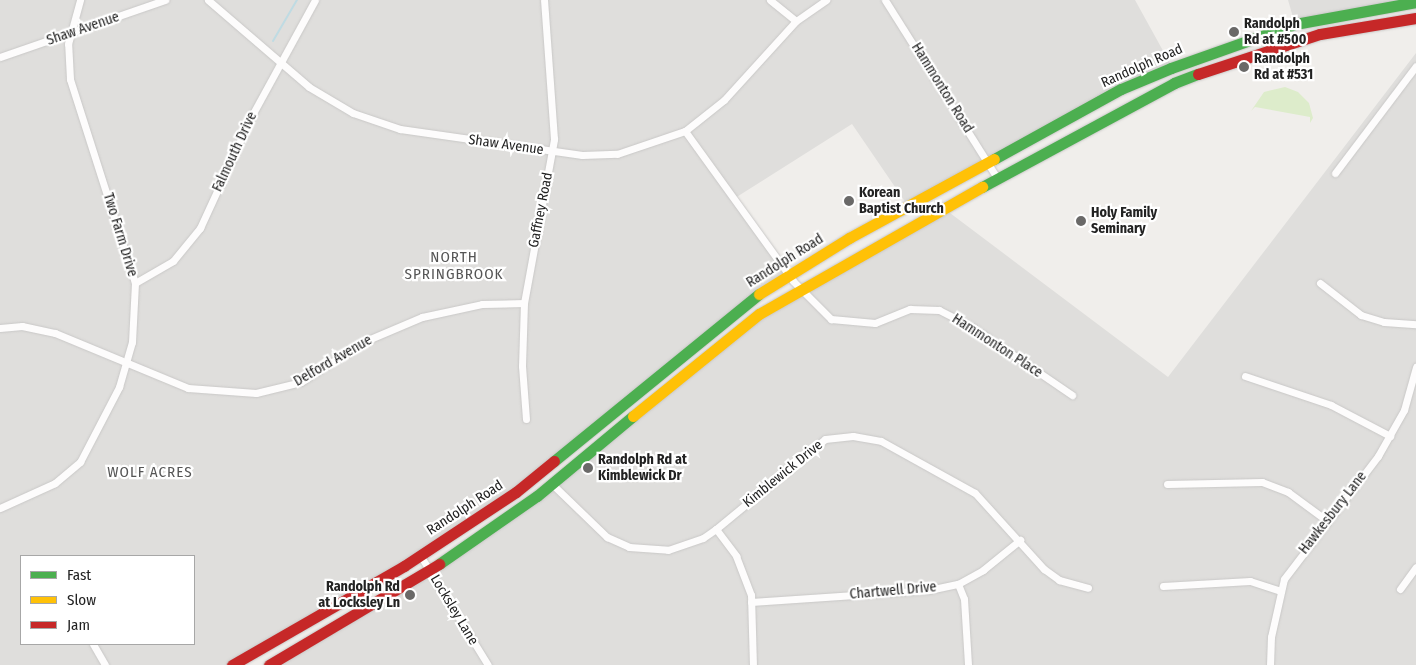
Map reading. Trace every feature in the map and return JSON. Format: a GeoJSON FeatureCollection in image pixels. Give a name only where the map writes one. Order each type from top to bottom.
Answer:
{"type":"FeatureCollection","features":[{"type":"Feature","properties":{"kind":"main road","name":"Randolph Road"},"geometry":{"type":"LineString","coordinates":[[232,665],[420,555],[516,492],[711,331],[788,275],[1121,90],[1230,45],[1295,24],[1416,2]]}},
{"type":"Feature","properties":{"kind":"main road","name":"Randolph Road"},"geometry":{"type":"LineString","coordinates":[[270,665],[430,570],[551,483],[722,341],[801,290],[997,178],[1174,83],[1270,48],[1416,18]]}},
{"type":"Feature","properties":{"kind":"street","name":"Two Farm Drive"},"geometry":{"type":"LineString","coordinates":[[0,508],[55,483],[80,462],[127,365],[135,322],[135,283],[70,80],[72,32],[80,0]]}},
{"type":"Feature","properties":{"kind":"street","name":"Shaw Avenue"},"geometry":{"type":"LineString","coordinates":[[0,57],[165,0]]}},
{"type":"Feature","properties":{"kind":"street","name":"Shaw Avenue"},"geometry":{"type":"LineString","coordinates":[[208,0],[321,95],[374,121],[400,129],[552,152],[617,154],[685,132],[724,100],[796,21],[826,0]]}},
{"type":"Feature","properties":{"kind":"street","name":"Falmouth Drive"},"geometry":{"type":"LineString","coordinates":[[135,283],[173,261],[200,228],[280,62],[315,0]]}},
{"type":"Feature","properties":{"kind":"street","name":"Gaffney Road"},"geometry":{"type":"LineString","coordinates":[[526,419],[522,366],[524,304],[552,152],[555,108],[544,0]]}},
{"type":"Feature","properties":{"kind":"street"},"geometry":{"type":"LineString","coordinates":[[770,0],[796,21]]}},
{"type":"Feature","properties":{"kind":"street","name":"Hammonton Road"},"geometry":{"type":"LineString","coordinates":[[885,0],[990,163],[997,178]]}},
{"type":"Feature","properties":{"kind":"street"},"geometry":{"type":"LineString","coordinates":[[1335,173],[1416,66]]}},
{"type":"Feature","properties":{"kind":"street","name":"Hammonton Place"},"geometry":{"type":"LineString","coordinates":[[685,132],[788,275],[830,318],[858,324],[875,324],[910,309],[939,310],[974,328],[1072,395]]}},
{"type":"Feature","properties":{"kind":"street"},"geometry":{"type":"LineString","coordinates":[[1320,283],[1362,315],[1384,322],[1416,324]]}},
{"type":"Feature","properties":{"kind":"street","name":"Delford Avenue"},"geometry":{"type":"LineString","coordinates":[[0,328],[22,326],[55,333],[127,365],[188,388],[256,393],[301,382],[363,342],[422,316],[482,304],[524,304]]}},
{"type":"Feature","properties":{"kind":"street","name":"Hawkesbury Lane"},"geometry":{"type":"LineString","coordinates":[[1270,665],[1280,591],[1296,559],[1390,436],[1404,410],[1416,367]]}},
{"type":"Feature","properties":{"kind":"street"},"geometry":{"type":"LineString","coordinates":[[1245,376],[1332,405],[1390,436]]}},
{"type":"Feature","properties":{"kind":"street","name":"Kimblewick Drive"},"geometry":{"type":"LineString","coordinates":[[551,483],[594,528],[629,547],[668,550],[703,538],[716,529],[825,439],[853,436],[881,441],[961,484],[989,505],[1059,580],[1088,588]]}},
{"type":"Feature","properties":{"kind":"street"},"geometry":{"type":"LineString","coordinates":[[1167,484],[1262,482],[1288,492],[1326,520]]}},
{"type":"Feature","properties":{"kind":"street"},"geometry":{"type":"LineString","coordinates":[[716,529],[740,564],[751,602],[754,665]]}},
{"type":"Feature","properties":{"kind":"street","name":"Chartwell Drive"},"geometry":{"type":"LineString","coordinates":[[751,602],[929,590],[958,584],[983,570],[1020,540]]}},
{"type":"Feature","properties":{"kind":"street","name":"Locksley Lane"},"geometry":{"type":"LineString","coordinates":[[420,555],[488,665]]}},
{"type":"Feature","properties":{"kind":"street"},"geometry":{"type":"LineString","coordinates":[[1400,589],[1416,567]]}},
{"type":"Feature","properties":{"kind":"street"},"geometry":{"type":"LineString","coordinates":[[1163,586],[1250,582],[1280,591]]}},
{"type":"Feature","properties":{"kind":"street"},"geometry":{"type":"LineString","coordinates":[[958,584],[964,599],[968,665]]}},
{"type":"Feature","properties":{"kind":"street"},"geometry":{"type":"LineString","coordinates":[[94,645],[105,665]]}},
{"type":"Feature","properties":{"kind":"shaded area"},"geometry":{"type":"Polygon","coordinates":[[[0,0],[1135,0],[1172,67],[908,206],[852,124],[735,198],[788,275],[516,492],[232,665],[0,665],[0,0]]]}},
{"type":"Feature","properties":{"kind":"shaded area"},"geometry":{"type":"Polygon","coordinates":[[[1288,0],[1416,0],[1295,24],[1288,0]]]}},
{"type":"Feature","properties":{"kind":"shaded area"},"geometry":{"type":"Polygon","coordinates":[[[1416,53],[1416,665],[269,665],[537,496],[722,341],[942,207],[1168,377],[1416,53]]]}},
{"type":"Feature","properties":{"kind":"green space"},"geometry":{"type":"Polygon","coordinates":[[[1285,87],[1298,92],[1309,103],[1313,118],[1310,123],[1310,117],[1255,107],[1251,111],[1264,92],[1285,87]]]}},
{"type":"Feature","properties":{"kind":"waterway"},"geometry":{"type":"LineString","coordinates":[[273,41],[297,0]]}},
{"type":"Feature","properties":{"kind":"traffic: fast"},"geometry":{"type":"LineString","coordinates":[[994,159],[1121,89],[1171,68],[1295,24],[1416,2]]}},
{"type":"Feature","properties":{"kind":"traffic: fast"},"geometry":{"type":"LineString","coordinates":[[982,187],[1174,83],[1198,74]]}},
{"type":"Feature","properties":{"kind":"traffic: fast"},"geometry":{"type":"LineString","coordinates":[[554,461],[759,294]]}},
{"type":"Feature","properties":{"kind":"traffic: fast"},"geometry":{"type":"LineString","coordinates":[[439,564],[537,496],[633,416]]}},
{"type":"Feature","properties":{"kind":"traffic: slow"},"geometry":{"type":"LineString","coordinates":[[759,294],[849,238],[994,159]]}},
{"type":"Feature","properties":{"kind":"traffic: slow"},"geometry":{"type":"LineString","coordinates":[[633,416],[759,314],[982,187]]}},
{"type":"Feature","properties":{"kind":"traffic: jam"},"geometry":{"type":"LineString","coordinates":[[1198,74],[1320,34],[1416,18]]}},
{"type":"Feature","properties":{"kind":"traffic: jam"},"geometry":{"type":"LineString","coordinates":[[232,665],[404,566],[516,492],[554,461]]}},
{"type":"Feature","properties":{"kind":"traffic: jam"},"geometry":{"type":"LineString","coordinates":[[269,665],[439,564]]}},
{"type":"Feature","properties":{"kind":"place","name":"Randolph Rd at #500"},"geometry":{"type":"Point","coordinates":[1234,32]}},
{"type":"Feature","properties":{"kind":"place","name":"Randolph Rd at #531"},"geometry":{"type":"Point","coordinates":[1244,67]}},
{"type":"Feature","properties":{"kind":"place","name":"Korean Baptist Church"},"geometry":{"type":"Point","coordinates":[849,201]}},
{"type":"Feature","properties":{"kind":"place","name":"Holy Family Seminary"},"geometry":{"type":"Point","coordinates":[1081,221]}},
{"type":"Feature","properties":{"kind":"place","name":"Randolph Rd at Kimblewick Dr"},"geometry":{"type":"Point","coordinates":[588,468]}},
{"type":"Feature","properties":{"kind":"place","name":"Randolph Rd at Locksley Ln"},"geometry":{"type":"Point","coordinates":[410,595]}},
{"type":"Feature","properties":{"kind":"district","name":"NORTH SPRINGBROOK"},"geometry":{"type":"Point","coordinates":[454,266]}},
{"type":"Feature","properties":{"kind":"district","name":"WOLF ACRES"},"geometry":{"type":"Point","coordinates":[150,473]}}]}
